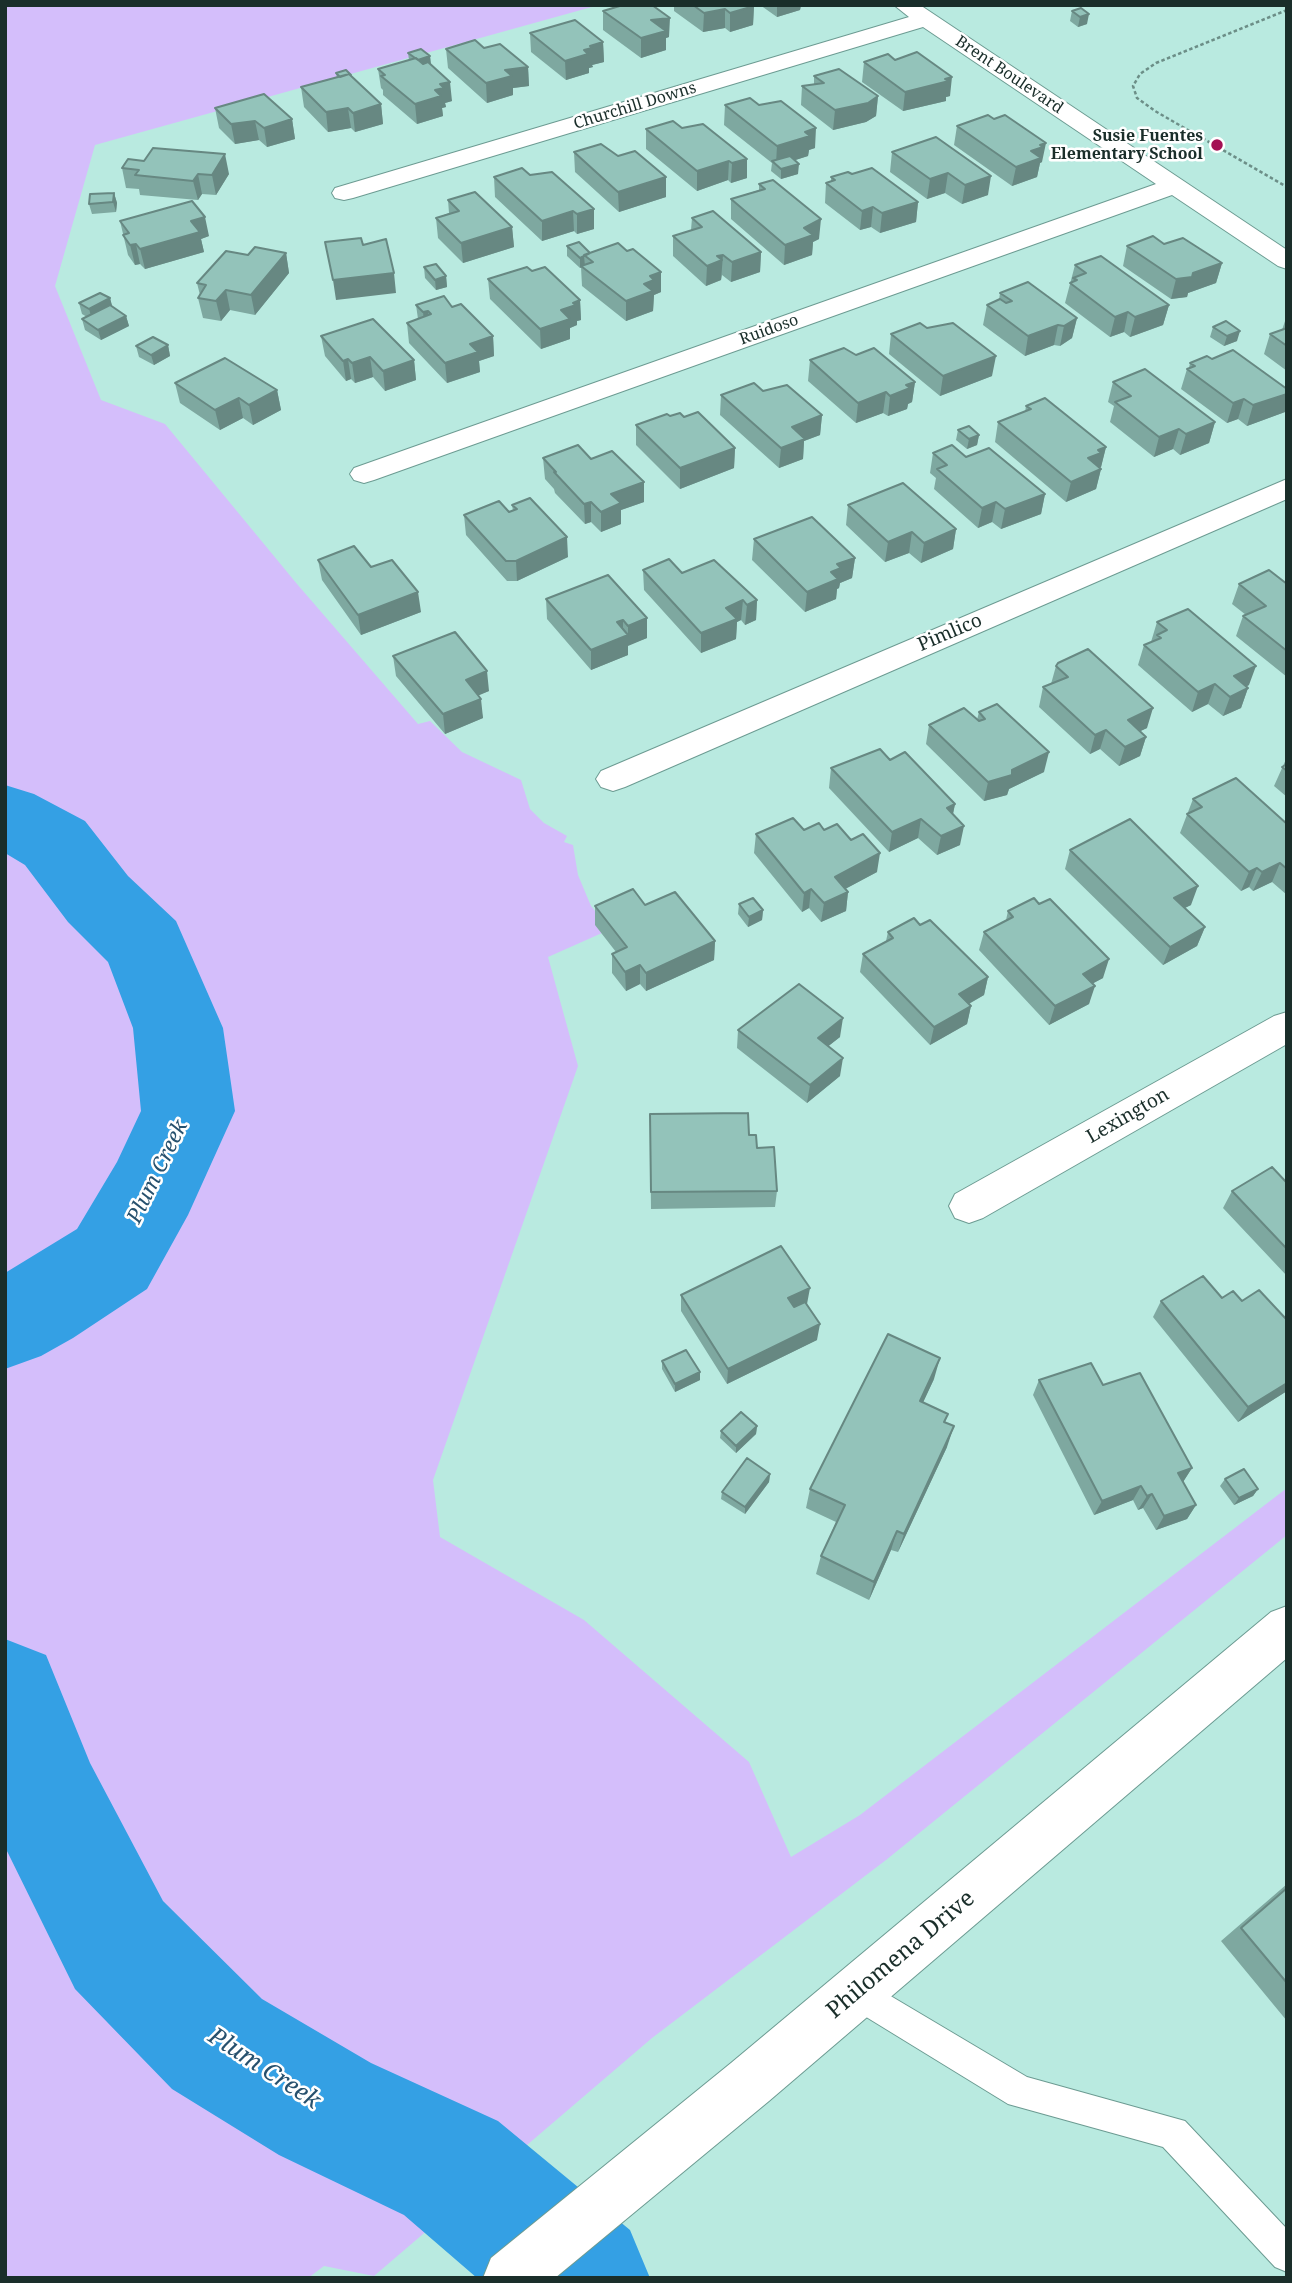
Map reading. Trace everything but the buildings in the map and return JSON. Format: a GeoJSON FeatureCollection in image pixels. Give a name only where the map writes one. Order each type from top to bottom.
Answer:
{"type":"FeatureCollection","features":[{"type":"Feature","properties":{"kind":"street","name":"Brent Boulevard"},"geometry":{"type":"LineString","coordinates":[[905,5],[1287,261]]}},
{"type":"Feature","properties":{"kind":"street","name":"Churchill Downs"},"geometry":{"type":"LineString","coordinates":[[344,193],[926,19]]}},
{"type":"Feature","properties":{"kind":"street","name":"Ruidoso"},"geometry":{"type":"LineString","coordinates":[[364,474],[1174,186]]}},
{"type":"Feature","properties":{"kind":"street","name":"Pimlico"},"geometry":{"type":"LineString","coordinates":[[613,779],[1287,488]]}},
{"type":"Feature","properties":{"kind":"street","name":"Lexington"},"geometry":{"type":"LineString","coordinates":[[969,1206],[1287,1026]]}},
{"type":"Feature","properties":{"kind":"street","name":"Philomena Drive"},"geometry":{"type":"LineString","coordinates":[[511,2278],[750,2082],[1287,1628]]}},
{"type":"Feature","properties":{"kind":"lane"},"geometry":{"type":"LineString","coordinates":[[857,1992],[1020,2092],[1173,2133],[1287,2255]]}},
{"type":"Feature","properties":{"kind":"path"},"geometry":{"type":"LineString","coordinates":[[1287,10],[1156,63],[1140,74],[1133,86],[1137,97],[1155,111],[1287,187]]}},
{"type":"Feature","properties":{"kind":"shaded area"},"geometry":{"type":"Polygon","coordinates":[[[5,5],[599,5],[95,145],[55,286],[101,400],[165,424],[297,584],[418,724],[430,721],[462,752],[521,780],[530,809],[544,823],[567,836],[564,842],[573,845],[578,875],[591,906],[603,921],[596,925],[602,933],[548,957],[578,1066],[433,1480],[440,1537],[584,1620],[749,1762],[791,1857],[860,1815],[1287,1488],[1287,1535],[886,1860],[652,2038],[374,2276],[324,2266],[308,2278],[5,2278],[5,5]]]}},
{"type":"Feature","properties":{"kind":"waterway","name":"Plum Creek"},"geometry":{"type":"LineString","coordinates":[[5,815],[55,843],[98,899],[145,945],[178,1028],[188,1111],[154,1186],[112,1259],[5,1324]]}},
{"type":"Feature","properties":{"kind":"waterway","name":"Plum Creek"},"geometry":{"type":"LineString","coordinates":[[5,1696],[46,1802],[119,1945],[217,2044],[325,2109],[451,2168],[582,2278]]}},
{"type":"Feature","properties":{"kind":"place","name":"Susie Fuentes Elementary School"},"geometry":{"type":"Point","coordinates":[1217,145]}}]}
